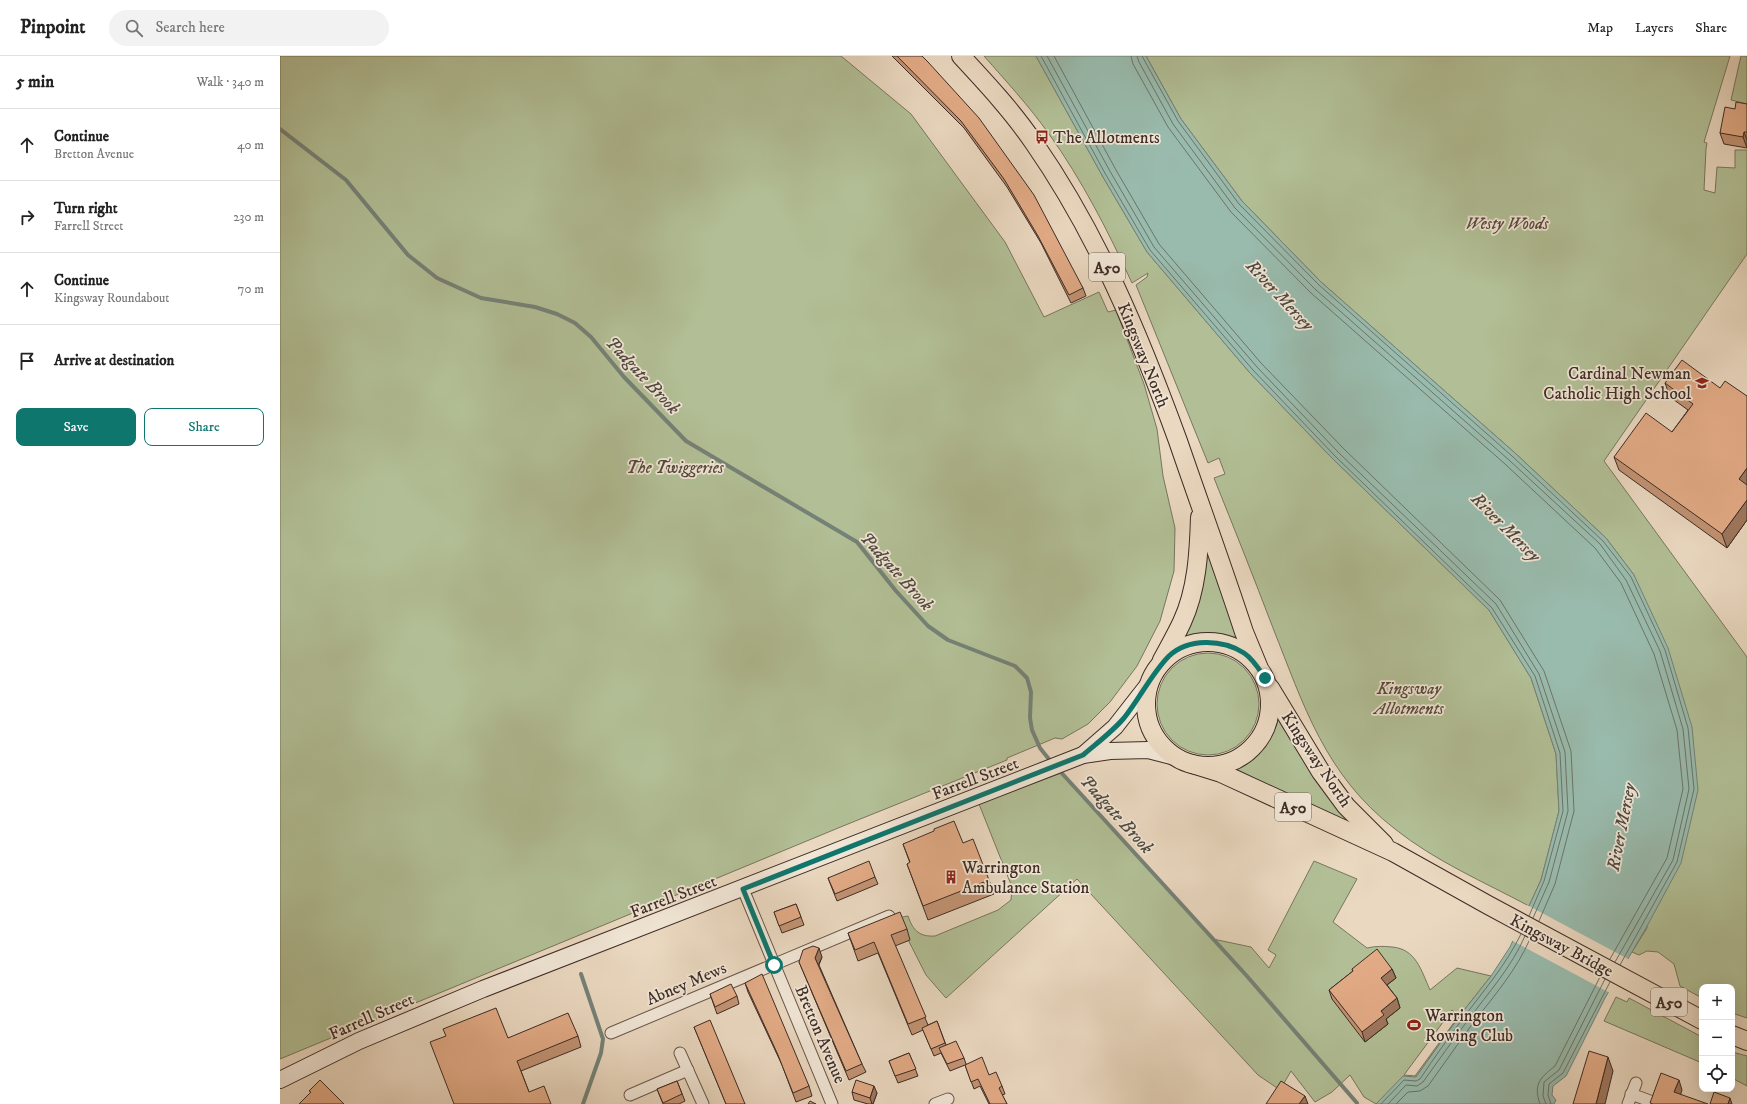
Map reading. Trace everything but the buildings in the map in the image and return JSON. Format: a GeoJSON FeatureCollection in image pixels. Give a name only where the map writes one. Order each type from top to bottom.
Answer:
{"type":"FeatureCollection","features":[{"type":"Feature","properties":{"kind":"main road","name":"Kingsway North"},"geometry":{"type":"LineString","coordinates":[[961,56],[998,96],[1034,142],[1096,244],[1124,302],[1155,381],[1244,632],[1261,672],[1321,772],[1346,806],[1393,852]]}},
{"type":"Feature","properties":{"kind":"main road","name":"Kingsway North"},"geometry":{"type":"LineString","coordinates":[[1154,675],[1183,621],[1194,582],[1199,548],[1200,506]]}},
{"type":"Feature","properties":{"kind":"main road","name":"A50"},"geometry":{"type":"LineString","coordinates":[[1207,642],[1226,644],[1244,653],[1261,672],[1270,698],[1269,718],[1261,736],[1248,751],[1231,761],[1212,766],[1186,761],[1165,748],[1154,733],[1148,716],[1147,699],[1154,675],[1171,655],[1188,645],[1207,642]]}},
{"type":"Feature","properties":{"kind":"main road","name":"Kingsway North"},"geometry":{"type":"LineString","coordinates":[[1186,761],[1221,773],[1393,852],[1488,905]]}},
{"type":"Feature","properties":{"kind":"main road","name":"Kingsway Bridge"},"geometry":{"type":"LineString","coordinates":[[1488,905],[1699,1018]]}},
{"type":"Feature","properties":{"kind":"main road"},"geometry":{"type":"LineString","coordinates":[[1735,1036],[1747,1041]]}},
{"type":"Feature","properties":{"kind":"street","name":"Farrell Street"},"geometry":{"type":"LineString","coordinates":[[1079,757],[1116,727],[1154,675]]}},
{"type":"Feature","properties":{"kind":"street","name":"Farrell Street"},"geometry":{"type":"LineString","coordinates":[[280,1080],[352,1044],[409,1019],[1079,757],[1110,751],[1148,750],[1186,761]]}},
{"type":"Feature","properties":{"kind":"street","name":"Bretton Avenue"},"geometry":{"type":"LineString","coordinates":[[743,889],[832,1104]]}},
{"type":"Feature","properties":{"kind":"street","name":"Abney Mews"},"geometry":{"type":"LineString","coordinates":[[611,1033],[774,965],[840,935],[890,916]]}},
{"type":"Feature","properties":{"kind":"street"},"geometry":{"type":"LineString","coordinates":[[680,1053],[703,1104]]}},
{"type":"Feature","properties":{"kind":"street"},"geometry":{"type":"LineString","coordinates":[[630,1095],[688,1070]]}},
{"type":"Feature","properties":{"kind":"street"},"geometry":{"type":"LineString","coordinates":[[1636,1083],[1630,1099],[1650,1101]]}},
{"type":"Feature","properties":{"kind":"street"},"geometry":{"type":"LineString","coordinates":[[935,1104],[948,1099]]}},
{"type":"Feature","properties":{"kind":"green space","name":"The Twiggeries"},"geometry":{"type":"Polygon","coordinates":[[[280,56],[841,56],[911,114],[1005,242],[1044,317],[1099,292],[1108,312],[1116,310],[1144,384],[1157,429],[1163,476],[1175,528],[1174,571],[1160,621],[1137,666],[1110,702],[1088,724],[1062,739],[1055,738],[1007,758],[1007,760],[843,826],[280,1059],[280,56]]]}},
{"type":"Feature","properties":{"kind":"green space","name":"Kingsway Allotments"},"geometry":{"type":"Polygon","coordinates":[[[984,56],[1036,56],[1103,177],[1147,252],[1250,373],[1332,458],[1489,610],[1531,678],[1556,754],[1559,811],[1541,880],[1529,906],[1443,861],[1410,841],[1371,808],[1351,786],[1334,762],[1319,738],[1295,685],[1214,478],[1225,474],[1219,458],[1208,463],[1136,285],[1147,277],[1148,273],[1132,283],[1114,244],[1073,169],[1034,114],[984,56]]]}},
{"type":"Feature","properties":{"kind":"green space","name":"Westy Woods"},"geometry":{"type":"Polygon","coordinates":[[[1146,56],[1730,56],[1704,142],[1707,143],[1704,190],[1715,193],[1717,167],[1735,168],[1735,150],[1747,150],[1747,254],[1604,461],[1747,657],[1747,1018],[1735,1014],[1735,984],[1699,984],[1699,996],[1680,986],[1674,964],[1658,952],[1647,951],[1639,955],[1632,952],[1647,928],[1634,575],[1606,538],[1515,453],[1321,282],[1242,201],[1181,119],[1146,56]]]}},
{"type":"Feature","properties":{"kind":"green space"},"geometry":{"type":"Polygon","coordinates":[[[1741,56],[1747,56],[1747,104],[1731,100],[1741,56]]]}},
{"type":"Feature","properties":{"kind":"green space"},"geometry":{"type":"Polygon","coordinates":[[[1203,526],[1239,638],[1219,634],[1183,636],[1203,526]]]}},
{"type":"Feature","properties":{"kind":"green space"},"geometry":{"type":"Polygon","coordinates":[[[1208,653],[1228,657],[1244,668],[1255,684],[1259,704],[1255,724],[1244,740],[1228,751],[1208,755],[1188,751],[1172,740],[1161,724],[1157,704],[1161,684],[1172,668],[1188,657],[1208,653]]]}},
{"type":"Feature","properties":{"kind":"green space"},"geometry":{"type":"Polygon","coordinates":[[[1278,714],[1357,828],[1234,768],[1263,747],[1272,733],[1278,714]]]}},
{"type":"Feature","properties":{"kind":"green space"},"geometry":{"type":"Polygon","coordinates":[[[1061,773],[1213,939],[1251,947],[1269,968],[1276,955],[1268,950],[1314,861],[1357,879],[1333,922],[1367,948],[1389,947],[1407,952],[1417,962],[1430,990],[1457,968],[1491,976],[1461,1014],[1416,1077],[1376,1104],[1364,1097],[1350,1075],[1332,1092],[1315,1102],[1291,1071],[1280,1090],[1258,1075],[1077,879],[946,998],[926,975],[897,918],[908,916],[912,926],[918,932],[925,935],[935,936],[998,910],[1011,900],[1012,887],[979,804],[1061,773]],[[1452,1010],[1404,1075],[1415,1076],[1458,1017],[1452,1010]]]}},
{"type":"Feature","properties":{"kind":"green space"},"geometry":{"type":"Polygon","coordinates":[[[1616,997],[1627,1002],[1629,998],[1699,1035],[1699,1062],[1604,1021],[1616,997]]]}},
{"type":"Feature","properties":{"kind":"green space"},"geometry":{"type":"Polygon","coordinates":[[[1735,1053],[1747,1056],[1747,1086],[1735,1080],[1735,1053]]]}},
{"type":"Feature","properties":{"kind":"water","name":"River Mersey"},"geometry":{"type":"Polygon","coordinates":[[[1036,56],[1146,56],[1181,119],[1242,201],[1321,282],[1515,453],[1606,538],[1634,575],[1668,648],[1692,727],[1698,790],[1681,863],[1646,928],[1605,998],[1566,1076],[1553,1086],[1552,1095],[1556,1100],[1554,1104],[1376,1104],[1403,1076],[1416,1077],[1461,1014],[1491,976],[1510,947],[1541,880],[1559,811],[1556,754],[1531,678],[1489,610],[1332,458],[1250,373],[1147,252],[1103,177],[1036,56]]]}},
{"type":"Feature","properties":{"kind":"pier"},"geometry":{"type":"Polygon","coordinates":[[[1527,905],[1630,960],[1610,993],[1511,940],[1527,905]]]}},
{"type":"Feature","properties":{"kind":"waterway","name":"Padgate Brook"},"geometry":{"type":"LineString","coordinates":[[280,129],[346,180],[408,255],[437,278],[481,298],[535,307],[557,314],[575,323],[591,337],[624,377],[686,441],[857,542],[896,591],[928,626],[948,640],[1015,666],[1027,678],[1031,692],[1030,718],[1032,730],[1040,748],[1052,763]]}},
{"type":"Feature","properties":{"kind":"waterway","name":"Padgate Brook"},"geometry":{"type":"LineString","coordinates":[[1058,769],[1246,975],[1357,1103]]}},
{"type":"Feature","properties":{"kind":"waterway"},"geometry":{"type":"LineString","coordinates":[[581,974],[603,1039],[601,1053],[583,1104]]}},
{"type":"Feature","properties":{"kind":"place","name":"The Allotments"},"geometry":{"type":"Point","coordinates":[1042,137]}},
{"type":"Feature","properties":{"kind":"place","name":"Cardinal Newman Catholic High School"},"geometry":{"type":"Point","coordinates":[1702,383]}},
{"type":"Feature","properties":{"kind":"place","name":"Warrington Ambulance Station"},"geometry":{"type":"Point","coordinates":[951,877]}},
{"type":"Feature","properties":{"kind":"place","name":"Warrington Rowing Club"},"geometry":{"type":"Point","coordinates":[1414,1025]}},
{"type":"Feature","properties":{"kind":"route"},"geometry":{"type":"LineString","coordinates":[[774,965],[743,889],[1083,755],[1116,727],[1151,681],[1157,669],[1171,655],[1188,645],[1207,642],[1226,644],[1244,653],[1258,666],[1265,678]]}}]}
